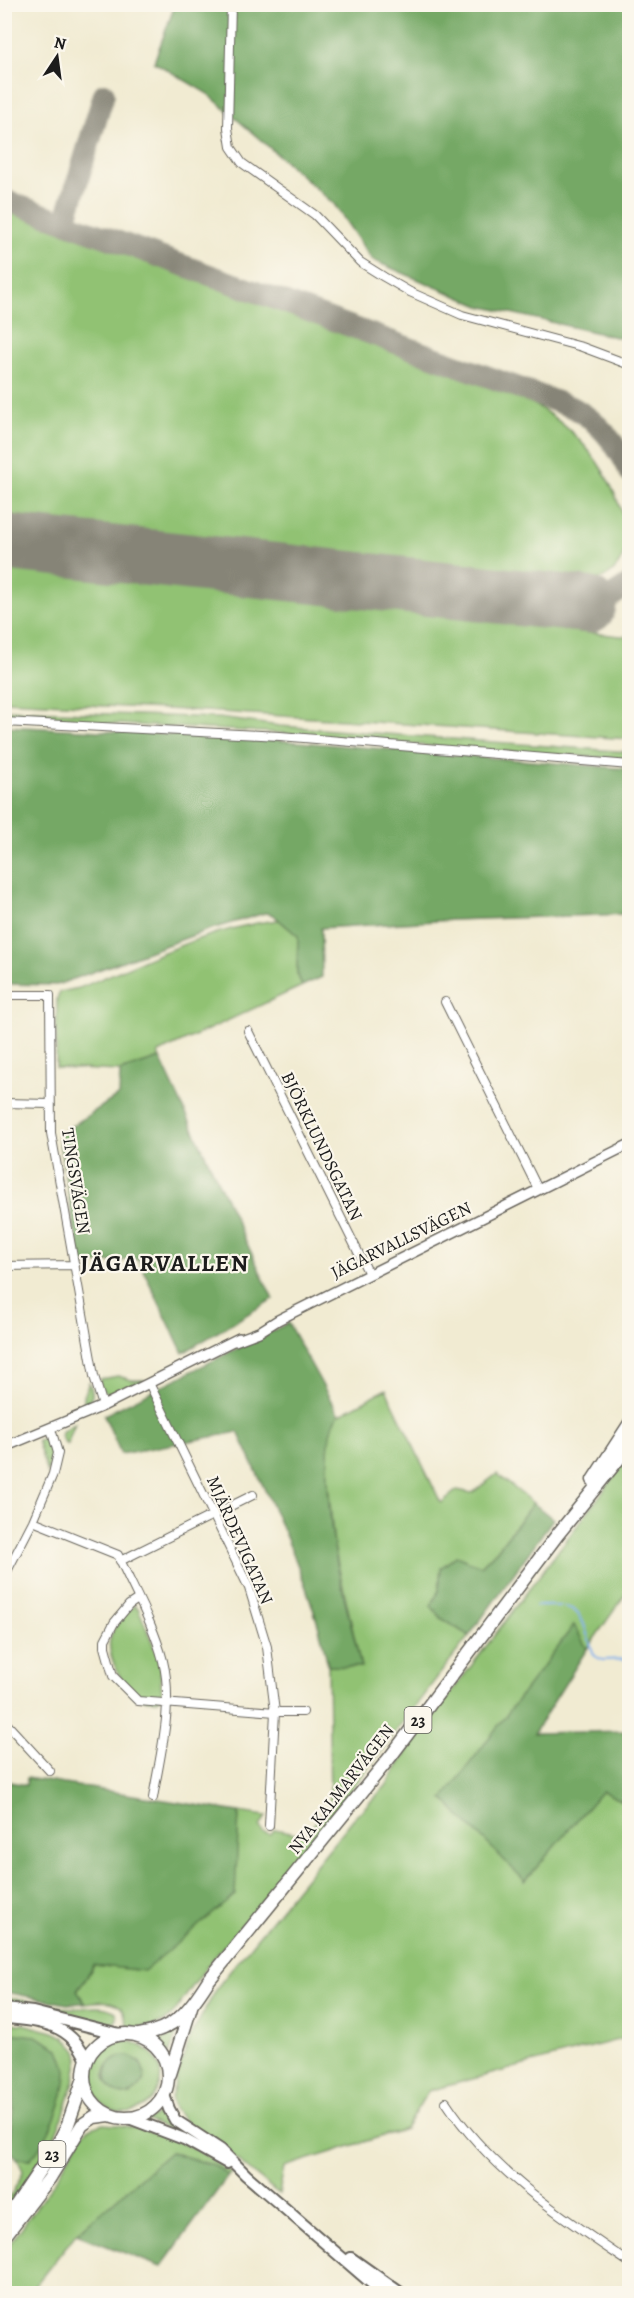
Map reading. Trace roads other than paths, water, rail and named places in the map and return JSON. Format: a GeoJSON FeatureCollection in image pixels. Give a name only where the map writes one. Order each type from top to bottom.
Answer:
{"type":"FeatureCollection","features":[{"type":"Feature","properties":{"kind":"main road","name":"NYA KALMARVÄGEN"},"geometry":{"type":"LineString","coordinates":[[558,1534],[630,1423]]}},
{"type":"Feature","properties":{"kind":"main road","name":"NYA KALMARVÄGEN"},"geometry":{"type":"LineString","coordinates":[[139,2035],[153,2033],[169,2026],[192,2006],[223,1963],[391,1756],[558,1534],[630,1445]]}},
{"type":"Feature","properties":{"kind":"main road","name":"NYA KALMARVÄGEN"},"geometry":{"type":"LineString","coordinates":[[169,2079],[192,2006]]}},
{"type":"Feature","properties":{"kind":"main road"},"geometry":{"type":"LineString","coordinates":[[4,2009],[33,2012],[119,2034]]}},
{"type":"Feature","properties":{"kind":"main road"},"geometry":{"type":"LineString","coordinates":[[4,2018],[39,2022],[64,2032],[76,2040],[87,2061],[100,2043],[119,2034]]}},
{"type":"Feature","properties":{"kind":"main road","name":"23"},"geometry":{"type":"LineString","coordinates":[[119,2034],[139,2035]]}},
{"type":"Feature","properties":{"kind":"main road"},"geometry":{"type":"LineString","coordinates":[[139,2035],[149,2040],[162,2052],[169,2079]]}},
{"type":"Feature","properties":{"kind":"main road","name":"23"},"geometry":{"type":"LineString","coordinates":[[4,2223],[60,2140],[68,2124],[87,2061]]}},
{"type":"Feature","properties":{"kind":"main road"},"geometry":{"type":"LineString","coordinates":[[84,2077],[86,2089],[92,2100],[110,2115]]}},
{"type":"Feature","properties":{"kind":"main road","name":"23"},"geometry":{"type":"LineString","coordinates":[[164,2095],[169,2079]]}},
{"type":"Feature","properties":{"kind":"main road"},"geometry":{"type":"LineString","coordinates":[[129,2118],[150,2111],[164,2095],[175,2120],[220,2150],[384,2294]]}},
{"type":"Feature","properties":{"kind":"main road","name":"23"},"geometry":{"type":"LineString","coordinates":[[4,2237],[49,2179],[82,2125],[94,2117],[110,2115],[129,2118]]}},
{"type":"Feature","properties":{"kind":"main road"},"geometry":{"type":"LineString","coordinates":[[129,2118],[184,2139],[246,2175]]}},
{"type":"Feature","properties":{"kind":"main road"},"geometry":{"type":"LineString","coordinates":[[312,2229],[402,2294]]}},
{"type":"Feature","properties":{"kind":"street"},"geometry":{"type":"LineString","coordinates":[[231,4],[228,128],[231,147],[242,163],[315,214],[360,262],[410,292],[462,315],[582,347],[630,365]]}},
{"type":"Feature","properties":{"kind":"street"},"geometry":{"type":"LineString","coordinates":[[4,722],[280,736],[630,765]]}},
{"type":"Feature","properties":{"kind":"street","name":"TINGSVÄGEN"},"geometry":{"type":"LineString","coordinates":[[4,995],[50,995],[50,1104],[53,1145],[94,1376],[103,1406]]}},
{"type":"Feature","properties":{"kind":"street"},"geometry":{"type":"LineString","coordinates":[[445,1002],[538,1189]]}},
{"type":"Feature","properties":{"kind":"street","name":"BJÖRKLUNDSGATAN"},"geometry":{"type":"LineString","coordinates":[[248,1030],[369,1274]]}},
{"type":"Feature","properties":{"kind":"street"},"geometry":{"type":"LineString","coordinates":[[4,1103],[50,1104]]}},
{"type":"Feature","properties":{"kind":"street","name":"JÄGARVALLSVÄGEN"},"geometry":{"type":"LineString","coordinates":[[4,1447],[103,1406],[235,1341],[256,1327],[278,1320],[630,1144]]}},
{"type":"Feature","properties":{"kind":"street"},"geometry":{"type":"LineString","coordinates":[[4,1266],[75,1265]]}},
{"type":"Feature","properties":{"kind":"street","name":"MJÄRDEVIGATAN"},"geometry":{"type":"LineString","coordinates":[[149,1383],[251,1592],[267,1647],[275,1712],[269,1826]]}},
{"type":"Feature","properties":{"kind":"street"},"geometry":{"type":"LineString","coordinates":[[4,1577],[33,1521],[52,1474],[58,1453],[51,1429]]}},
{"type":"Feature","properties":{"kind":"street"},"geometry":{"type":"LineString","coordinates":[[120,1561],[253,1495]]}},
{"type":"Feature","properties":{"kind":"street"},"geometry":{"type":"LineString","coordinates":[[33,1521],[118,1555],[138,1599],[163,1660],[167,1704],[153,1798]]}},
{"type":"Feature","properties":{"kind":"street"},"geometry":{"type":"LineString","coordinates":[[138,1599],[129,1605],[114,1623],[105,1640],[113,1676],[138,1701],[275,1712],[303,1712]]}},
{"type":"Feature","properties":{"kind":"street"},"geometry":{"type":"LineString","coordinates":[[4,1721],[50,1771]]}},
{"type":"Feature","properties":{"kind":"street"},"geometry":{"type":"LineString","coordinates":[[446,2102],[463,2128],[486,2154],[525,2189],[630,2263]]}},
{"type":"Feature","properties":{"kind":"waterway"},"geometry":{"type":"LineString","coordinates":[[536,1606],[563,1606],[575,1611],[584,1624],[595,1656],[602,1660],[630,1659]]}},
{"type":"Feature","properties":{"kind":"district","name":"JÄGARVALLEN"},"geometry":{"type":"Point","coordinates":[165,1263]}}]}
